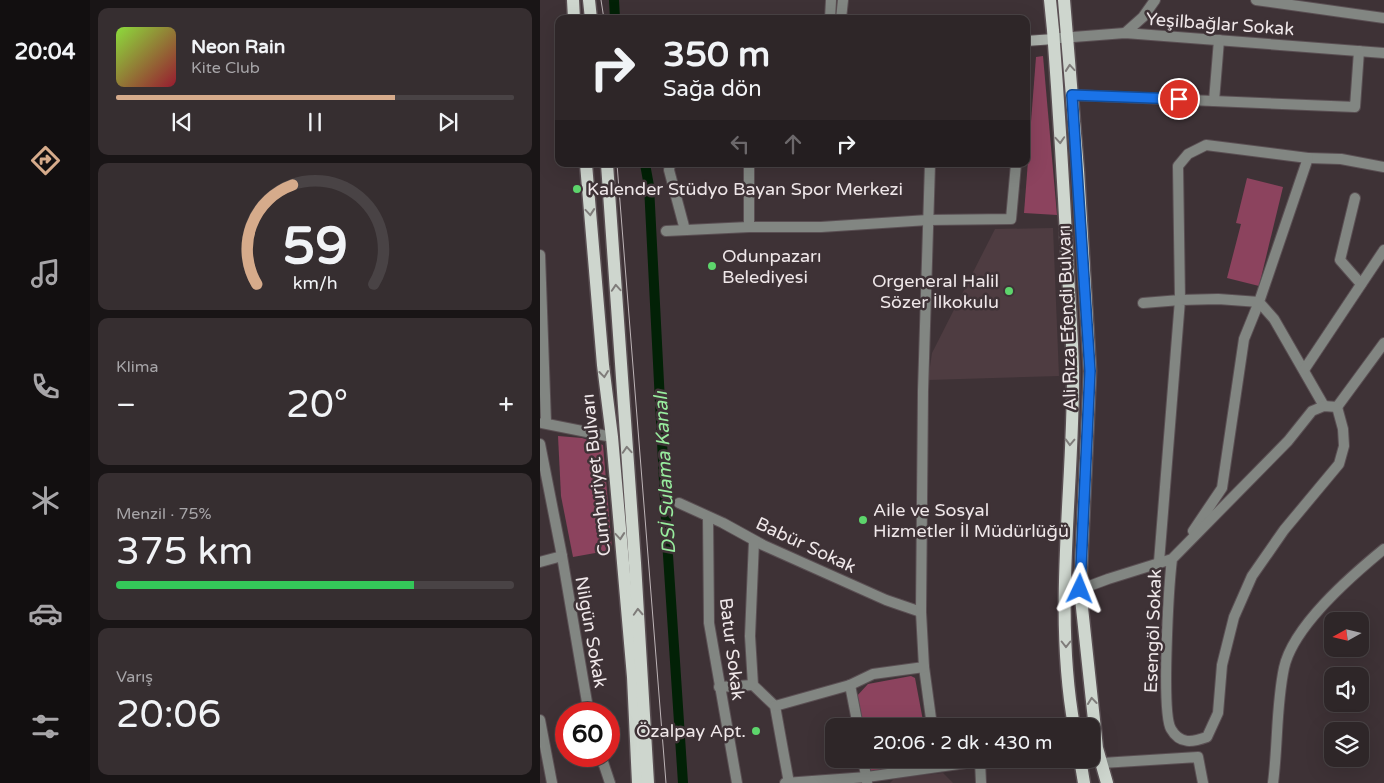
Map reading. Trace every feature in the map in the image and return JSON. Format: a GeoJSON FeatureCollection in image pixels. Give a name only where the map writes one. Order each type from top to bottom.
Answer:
{"type":"FeatureCollection","features":[{"type":"Feature","properties":{"kind":"main road"},"geometry":{"type":"LineString","coordinates":[[573,0],[574,15]]}},
{"type":"Feature","properties":{"kind":"main road"},"geometry":{"type":"LineString","coordinates":[[589,0],[591,15]]}},
{"type":"Feature","properties":{"kind":"main road","name":"Ali Rıza Efendi Bulvarı"},"geometry":{"type":"LineString","coordinates":[[1050,0],[1054,38],[1073,369],[1065,595],[1066,656],[1069,699],[1073,718]]}},
{"type":"Feature","properties":{"kind":"main road","name":"Ali Rıza Efendi Bulvarı"},"geometry":{"type":"LineString","coordinates":[[1064,0],[1090,371],[1080,589],[1097,748],[1107,783]]}},
{"type":"Feature","properties":{"kind":"main road"},"geometry":{"type":"LineString","coordinates":[[1030,41],[1054,38]]}},
{"type":"Feature","properties":{"kind":"main road","name":"Cumhuriyet Bulvarı"},"geometry":{"type":"LineString","coordinates":[[586,167],[602,365],[612,437],[633,676],[638,783]]}},
{"type":"Feature","properties":{"kind":"main road","name":"Cumhuriyet Bulvarı"},"geometry":{"type":"LineString","coordinates":[[607,167],[648,783]]}},
{"type":"Feature","properties":{"kind":"main road"},"geometry":{"type":"LineString","coordinates":[[1082,768],[1084,783]]}},
{"type":"Feature","properties":{"kind":"street"},"geometry":{"type":"LineString","coordinates":[[830,0],[830,15]]}},
{"type":"Feature","properties":{"kind":"street"},"geometry":{"type":"LineString","coordinates":[[841,15],[843,0]]}},
{"type":"Feature","properties":{"kind":"street"},"geometry":{"type":"LineString","coordinates":[[1125,33],[1142,17],[1155,0]]}},
{"type":"Feature","properties":{"kind":"street"},"geometry":{"type":"LineString","coordinates":[[1256,0],[1384,18]]}},
{"type":"Feature","properties":{"kind":"street","name":"Yeşilbağlar Sokak"},"geometry":{"type":"LineString","coordinates":[[1054,38],[1125,33],[1384,53]]}},
{"type":"Feature","properties":{"kind":"street"},"geometry":{"type":"LineString","coordinates":[[1214,101],[1219,40]]}},
{"type":"Feature","properties":{"kind":"street"},"geometry":{"type":"LineString","coordinates":[[1072,95],[1356,107],[1359,51]]}},
{"type":"Feature","properties":{"kind":"street"},"geometry":{"type":"LineString","coordinates":[[1159,562],[1180,300],[1178,166],[1188,154],[1206,145],[1308,158],[1341,159],[1384,167]]}},
{"type":"Feature","properties":{"kind":"street"},"geometry":{"type":"LineString","coordinates":[[1179,551],[1222,488],[1244,339],[1259,302],[1308,158]]}},
{"type":"Feature","properties":{"kind":"street"},"geometry":{"type":"LineString","coordinates":[[670,167],[685,230]]}},
{"type":"Feature","properties":{"kind":"street"},"geometry":{"type":"LineString","coordinates":[[749,167],[749,227]]}},
{"type":"Feature","properties":{"kind":"street"},"geometry":{"type":"LineString","coordinates":[[930,167],[923,382],[921,612],[924,667],[931,718]]}},
{"type":"Feature","properties":{"kind":"street"},"geometry":{"type":"LineString","coordinates":[[666,231],[749,227],[821,227],[928,220],[1011,219],[1016,167]]}},
{"type":"Feature","properties":{"kind":"street"},"geometry":{"type":"LineString","coordinates":[[1355,198],[1340,260],[1361,284]]}},
{"type":"Feature","properties":{"kind":"street"},"geometry":{"type":"LineString","coordinates":[[1304,370],[1384,250]]}},
{"type":"Feature","properties":{"kind":"street"},"geometry":{"type":"LineString","coordinates":[[540,255],[543,423],[612,437]]}},
{"type":"Feature","properties":{"kind":"street"},"geometry":{"type":"LineString","coordinates":[[1143,303],[1218,299],[1259,302],[1274,319],[1324,406]]}},
{"type":"Feature","properties":{"kind":"street"},"geometry":{"type":"LineString","coordinates":[[1172,559],[1288,441],[1312,411],[1324,406],[1337,407],[1384,344]]}},
{"type":"Feature","properties":{"kind":"street","name":"Esengöl Sokak"},"geometry":{"type":"LineString","coordinates":[[1065,595],[1172,559],[1169,580],[1167,708],[1170,728],[1179,739],[1193,742],[1208,737],[1218,713],[1222,665],[1234,617],[1252,576],[1284,530],[1338,464],[1344,446],[1343,429],[1337,407]]}},
{"type":"Feature","properties":{"kind":"street","name":"Nilgün Sokak"},"geometry":{"type":"LineString","coordinates":[[540,444],[562,556],[587,702]]}},
{"type":"Feature","properties":{"kind":"street","name":"Babür Sokak"},"geometry":{"type":"LineString","coordinates":[[679,503],[723,523],[754,541],[886,600],[921,612]]}},
{"type":"Feature","properties":{"kind":"street","name":"Batur Sokak"},"geometry":{"type":"LineString","coordinates":[[708,517],[709,623],[737,783]]}},
{"type":"Feature","properties":{"kind":"street"},"geometry":{"type":"LineString","coordinates":[[754,541],[750,636],[753,685],[774,706],[787,783],[867,780],[916,768]]}},
{"type":"Feature","properties":{"kind":"street"},"geometry":{"type":"LineString","coordinates":[[1273,783],[1278,705],[1285,666],[1298,636],[1320,609],[1384,549]]}},
{"type":"Feature","properties":{"kind":"street"},"geometry":{"type":"LineString","coordinates":[[540,562],[562,556]]}},
{"type":"Feature","properties":{"kind":"street"},"geometry":{"type":"LineString","coordinates":[[774,706],[850,685],[873,674],[924,667]]}},
{"type":"Feature","properties":{"kind":"street"},"geometry":{"type":"LineString","coordinates":[[720,687],[753,685]]}},
{"type":"Feature","properties":{"kind":"street"},"geometry":{"type":"LineString","coordinates":[[850,685],[856,718]]}},
{"type":"Feature","properties":{"kind":"street"},"geometry":{"type":"LineString","coordinates":[[540,720],[552,783]]}},
{"type":"Feature","properties":{"kind":"street"},"geometry":{"type":"LineString","coordinates":[[1102,763],[1198,757],[1203,783]]}},
{"type":"Feature","properties":{"kind":"street"},"geometry":{"type":"LineString","coordinates":[[605,767],[610,783]]}},
{"type":"Feature","properties":{"kind":"street"},"geometry":{"type":"LineString","coordinates":[[980,768],[981,783]]}},
{"type":"Feature","properties":{"kind":"shaded area"},"geometry":{"type":"Polygon","coordinates":[[[1043,56],[1057,215],[1024,213],[1028,167],[1030,167],[1030,135],[1036,57],[1043,56]]]}},
{"type":"Feature","properties":{"kind":"shaded area"},"geometry":{"type":"Polygon","coordinates":[[[1247,178],[1283,187],[1259,286],[1227,278],[1241,224],[1236,223],[1247,178]]]}},
{"type":"Feature","properties":{"kind":"shaded area","name":"Orgeneral Halil Sözer İlkokulu"},"geometry":{"type":"Polygon","coordinates":[[[1053,228],[1059,376],[928,380],[932,353],[995,229],[1053,228]]]}},
{"type":"Feature","properties":{"kind":"shaded area"},"geometry":{"type":"Polygon","coordinates":[[[558,436],[582,438],[603,445],[612,550],[573,557],[561,496],[558,436]]]}},
{"type":"Feature","properties":{"kind":"shaded area"},"geometry":{"type":"Polygon","coordinates":[[[911,676],[915,678],[922,718],[860,718],[856,697],[868,684],[911,676]]]}},
{"type":"Feature","properties":{"kind":"shaded area"},"geometry":{"type":"Polygon","coordinates":[[[869,768],[908,768],[870,773],[869,768]]]}},
{"type":"Feature","properties":{"kind":"shaded area"},"geometry":{"type":"Polygon","coordinates":[[[943,773],[953,783],[890,783],[895,778],[943,773]]]}},
{"type":"Feature","properties":{"kind":"waterway","name":"DSİ Sulama Kanalı"},"geometry":{"type":"LineString","coordinates":[[614,0],[615,15]]}},
{"type":"Feature","properties":{"kind":"waterway","name":"DSİ Sulama Kanalı"},"geometry":{"type":"LineString","coordinates":[[646,167],[649,186],[667,540],[683,783]]}},
{"type":"Feature","properties":{"kind":"tram line"},"geometry":{"type":"LineString","coordinates":[[601,0],[603,15]]}},
{"type":"Feature","properties":{"kind":"tram line"},"geometry":{"type":"LineString","coordinates":[[617,167],[666,783]]}},
{"type":"Feature","properties":{"kind":"place","name":"Kalender Stüdyo Bayan Spor Merkezi"},"geometry":{"type":"Point","coordinates":[577,189]}},
{"type":"Feature","properties":{"kind":"place","name":"Odunpazarı Belediyesi"},"geometry":{"type":"Point","coordinates":[712,266]}},
{"type":"Feature","properties":{"kind":"place","name":"Orgeneral Halil Sözer İlkokulu"},"geometry":{"type":"Point","coordinates":[1009,291]}},
{"type":"Feature","properties":{"kind":"place","name":"Aile ve Sosyal Hizmetler İl Müdürlüğü"},"geometry":{"type":"Point","coordinates":[863,520]}},
{"type":"Feature","properties":{"kind":"place","name":"Özalpay Apt."},"geometry":{"type":"Point","coordinates":[756,731]}},
{"type":"Feature","properties":{"kind":"route"},"geometry":{"type":"LineString","coordinates":[[1080,589],[1090,371],[1072,95],[1179,99]]}}]}
